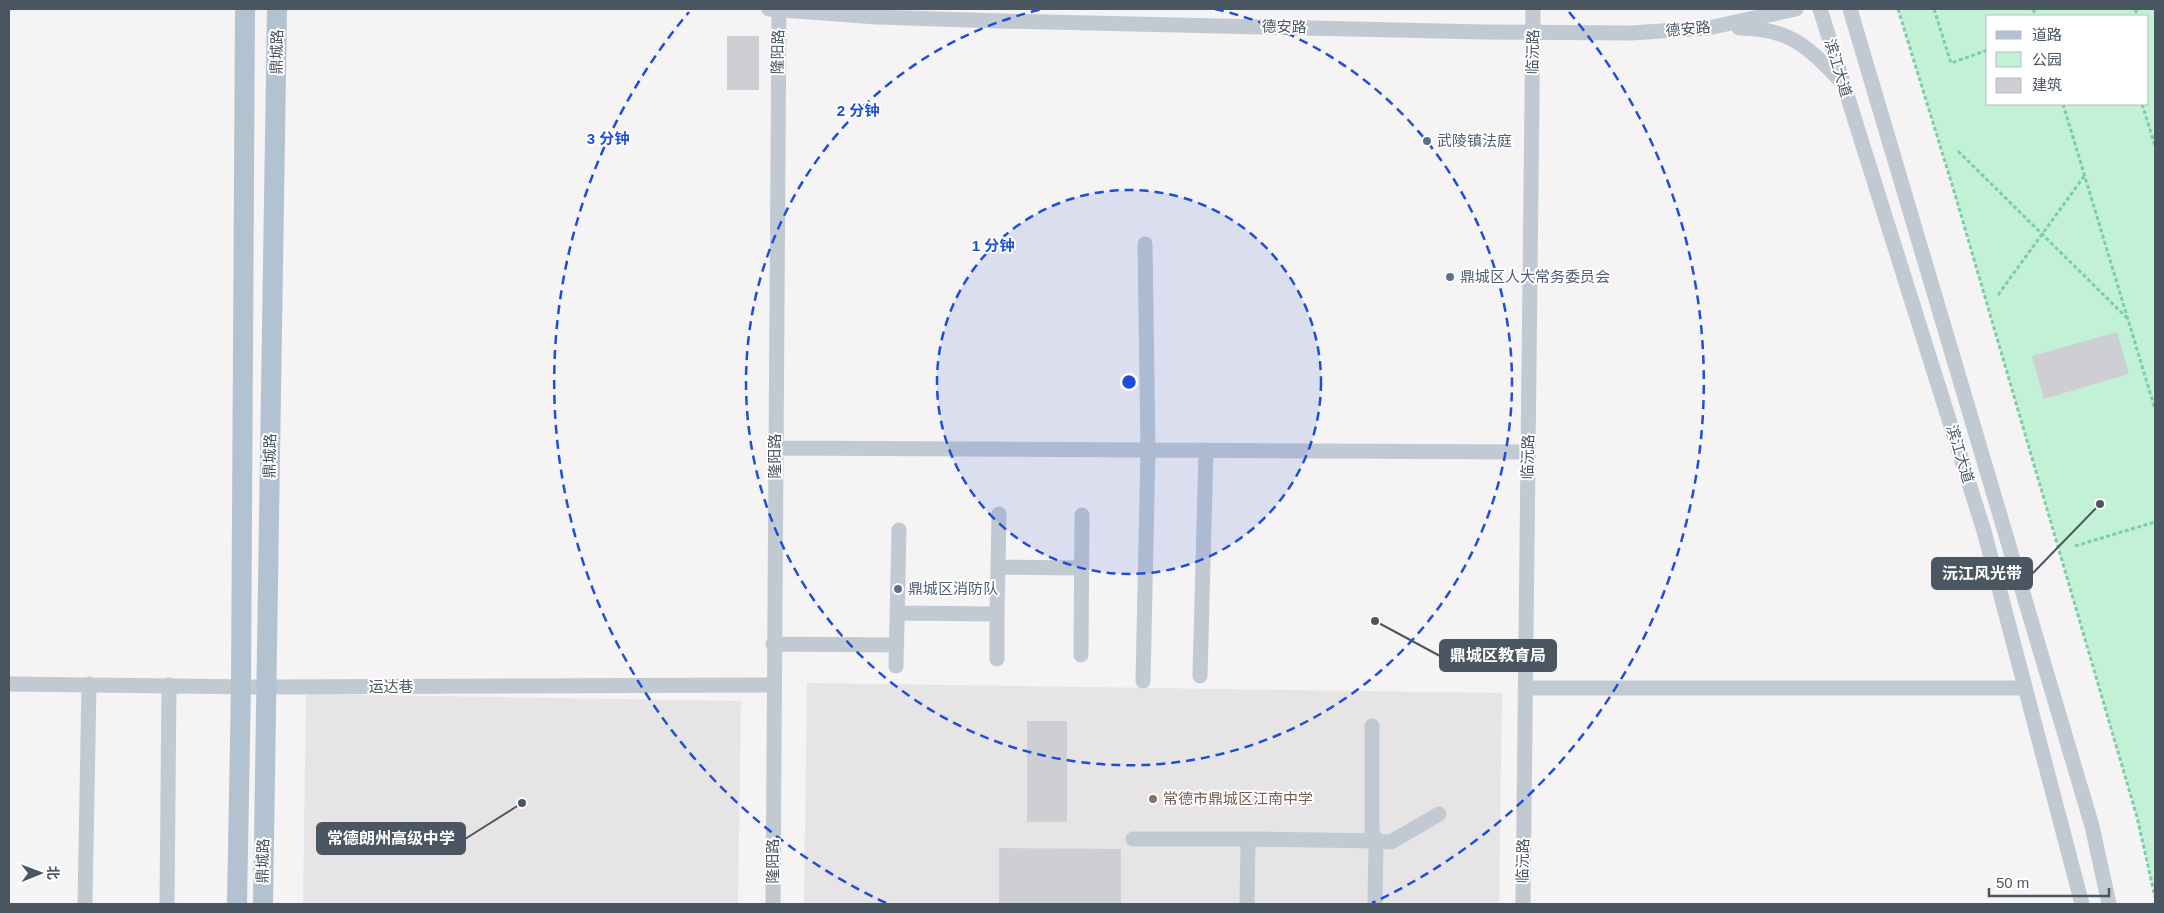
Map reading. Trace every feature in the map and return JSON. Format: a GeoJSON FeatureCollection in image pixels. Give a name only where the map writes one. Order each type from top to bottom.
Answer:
{"type":"FeatureCollection","features":[{"type":"Feature","properties":{"kind":"main road","name":"鼎城路"},"geometry":{"type":"LineString","coordinates":[[238,904],[245,9]]}},
{"type":"Feature","properties":{"kind":"main road","name":"鼎城路"},"geometry":{"type":"LineString","coordinates":[[263,904],[278,9]]}},
{"type":"Feature","properties":{"kind":"street","name":"德安路"},"geometry":{"type":"LineString","coordinates":[[776,9],[906,18],[1631,33],[1708,28],[1796,9]]}},
{"type":"Feature","properties":{"kind":"street","name":"隆阳路"},"geometry":{"type":"LineString","coordinates":[[773,904],[776,9]]}},
{"type":"Feature","properties":{"kind":"street","name":"临沅路"},"geometry":{"type":"LineString","coordinates":[[1523,904],[1533,9]]}},
{"type":"Feature","properties":{"kind":"street","name":"滨江大道"},"geometry":{"type":"LineString","coordinates":[[1820,9],[1984,531],[2082,904]]}},
{"type":"Feature","properties":{"kind":"street","name":"滨江大道"},"geometry":{"type":"LineString","coordinates":[[1850,9],[2092,826],[2109,904]]}},
{"type":"Feature","properties":{"kind":"street"},"geometry":{"type":"LineString","coordinates":[[1708,28],[1761,28],[1791,37],[1818,56],[1843,83]]}},
{"type":"Feature","properties":{"kind":"street"},"geometry":{"type":"LineString","coordinates":[[1143,681],[1148,450],[1145,244]]}},
{"type":"Feature","properties":{"kind":"street"},"geometry":{"type":"LineString","coordinates":[[775,448],[1528,452]]}},
{"type":"Feature","properties":{"kind":"street"},"geometry":{"type":"LineString","coordinates":[[1200,676],[1206,450]]}},
{"type":"Feature","properties":{"kind":"street"},"geometry":{"type":"LineString","coordinates":[[997,659],[999,514]]}},
{"type":"Feature","properties":{"kind":"street"},"geometry":{"type":"LineString","coordinates":[[1080,655],[1082,515]]}},
{"type":"Feature","properties":{"kind":"street"},"geometry":{"type":"LineString","coordinates":[[896,666],[899,530]]}},
{"type":"Feature","properties":{"kind":"street"},"geometry":{"type":"LineString","coordinates":[[998,567],[1081,568]]}},
{"type":"Feature","properties":{"kind":"street"},"geometry":{"type":"LineString","coordinates":[[898,613],[998,614]]}},
{"type":"Feature","properties":{"kind":"street"},"geometry":{"type":"LineString","coordinates":[[774,644],[897,645]]}},
{"type":"Feature","properties":{"kind":"street","name":"运达巷"},"geometry":{"type":"LineString","coordinates":[[9,684],[266,687],[773,685]]}},
{"type":"Feature","properties":{"kind":"street"},"geometry":{"type":"LineString","coordinates":[[85,904],[89,684]]}},
{"type":"Feature","properties":{"kind":"street"},"geometry":{"type":"LineString","coordinates":[[167,904],[169,685]]}},
{"type":"Feature","properties":{"kind":"street"},"geometry":{"type":"LineString","coordinates":[[1525,688],[2025,688]]}},
{"type":"Feature","properties":{"kind":"street"},"geometry":{"type":"LineString","coordinates":[[1372,726],[1372,831],[1376,841],[1375,904]]}},
{"type":"Feature","properties":{"kind":"street"},"geometry":{"type":"LineString","coordinates":[[1133,839],[1391,842],[1438,814]]}},
{"type":"Feature","properties":{"kind":"street"},"geometry":{"type":"LineString","coordinates":[[1247,904],[1248,839]]}},
{"type":"Feature","properties":{"kind":"path"},"geometry":{"type":"LineString","coordinates":[[1898,9],[1954,191],[2137,817],[2155,897]]}},
{"type":"Feature","properties":{"kind":"path"},"geometry":{"type":"LineString","coordinates":[[1934,9],[1952,63],[1986,51]]}},
{"type":"Feature","properties":{"kind":"path"},"geometry":{"type":"LineString","coordinates":[[2063,105],[2155,409]]}},
{"type":"Feature","properties":{"kind":"path"},"geometry":{"type":"LineString","coordinates":[[2142,105],[2155,146]]}},
{"type":"Feature","properties":{"kind":"path"},"geometry":{"type":"LineString","coordinates":[[1958,151],[2128,319]]}},
{"type":"Feature","properties":{"kind":"path"},"geometry":{"type":"LineString","coordinates":[[1998,295],[2085,175]]}},
{"type":"Feature","properties":{"kind":"path"},"geometry":{"type":"LineString","coordinates":[[2075,546],[2155,522]]}},
{"type":"Feature","properties":{"kind":"shaded area","name":"常德市鼎城区江南中学"},"geometry":{"type":"Polygon","coordinates":[[[807,683],[1502,693],[1499,904],[804,904],[807,683]]]}},
{"type":"Feature","properties":{"kind":"shaded area"},"geometry":{"type":"Polygon","coordinates":[[[306,694],[741,701],[738,904],[303,904],[306,694]]]}},
{"type":"Feature","properties":{"kind":"green space"},"geometry":{"type":"Polygon","coordinates":[[[1898,9],[2155,9],[2155,897],[2137,817],[1954,191],[1898,9]]]}},
{"type":"Feature","properties":{"kind":"building"},"geometry":{"type":"Polygon","coordinates":[[[727,36],[759,36],[759,90],[727,90],[727,36]]]}},
{"type":"Feature","properties":{"kind":"building"},"geometry":{"type":"Polygon","coordinates":[[[2117,332],[2129,374],[2044,399],[2032,356],[2117,332]]]}},
{"type":"Feature","properties":{"kind":"building"},"geometry":{"type":"Polygon","coordinates":[[[1027,721],[1067,721],[1067,822],[1027,822],[1027,721]]]}},
{"type":"Feature","properties":{"kind":"building"},"geometry":{"type":"Polygon","coordinates":[[[999,848],[1121,849],[1121,904],[999,904],[999,848]]]}},
{"type":"Feature","properties":{"kind":"place","name":"武陵镇法庭"},"geometry":{"type":"Point","coordinates":[1427,141]}},
{"type":"Feature","properties":{"kind":"place","name":"鼎城区人大常务委员会"},"geometry":{"type":"Point","coordinates":[1450,277]}},
{"type":"Feature","properties":{"kind":"place","name":"沅江风光带"},"geometry":{"type":"Point","coordinates":[2100,504]}},
{"type":"Feature","properties":{"kind":"place","name":"鼎城区消防队"},"geometry":{"type":"Point","coordinates":[898,589]}},
{"type":"Feature","properties":{"kind":"place","name":"鼎城区教育局"},"geometry":{"type":"Point","coordinates":[1375,621]}},
{"type":"Feature","properties":{"kind":"place","name":"常德市鼎城区江南中学"},"geometry":{"type":"Point","coordinates":[1153,799]}},
{"type":"Feature","properties":{"kind":"place","name":"常德朗州高级中学"},"geometry":{"type":"Point","coordinates":[522,803]}}]}
